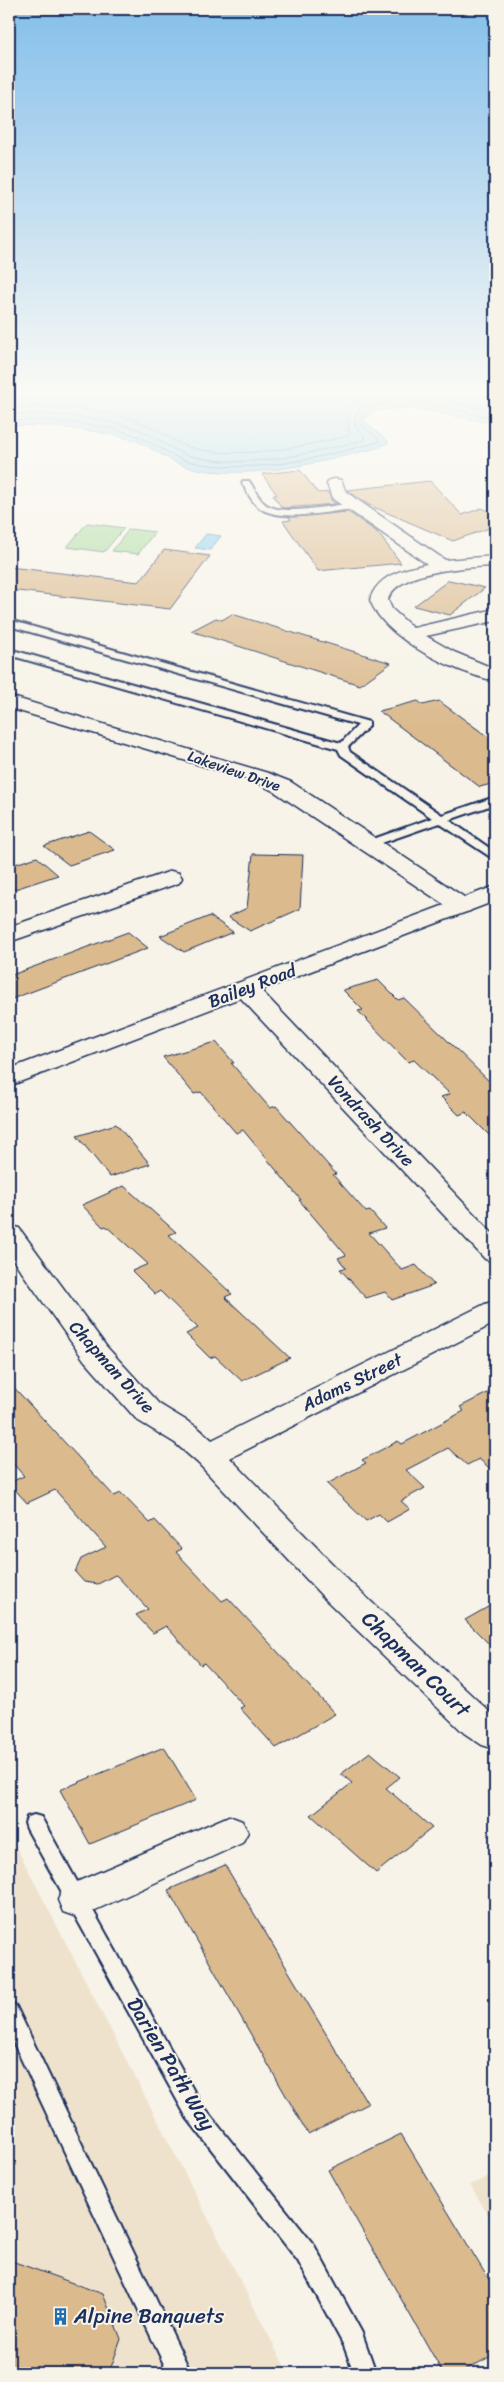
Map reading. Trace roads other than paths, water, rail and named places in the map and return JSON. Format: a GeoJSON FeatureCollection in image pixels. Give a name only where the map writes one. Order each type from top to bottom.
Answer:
{"type":"FeatureCollection","features":[{"type":"Feature","properties":{"kind":"street"},"geometry":{"type":"LineString","coordinates":[[351,504],[442,566]]}},
{"type":"Feature","properties":{"kind":"street"},"geometry":{"type":"LineString","coordinates":[[495,560],[442,566],[396,580],[386,585],[379,600],[382,611],[445,656],[465,666],[495,675]]}},
{"type":"Feature","properties":{"kind":"street"},"geometry":{"type":"LineString","coordinates":[[412,634],[495,615]]}},
{"type":"Feature","properties":{"kind":"street","name":"Lakeview Drive"},"geometry":{"type":"LineString","coordinates":[[9,702],[261,777],[283,787],[462,906]]}},
{"type":"Feature","properties":{"kind":"street"},"geometry":{"type":"LineString","coordinates":[[9,934],[171,878]]}},
{"type":"Feature","properties":{"kind":"street","name":"Bailey Road"},"geometry":{"type":"LineString","coordinates":[[9,1078],[495,893]]}},
{"type":"Feature","properties":{"kind":"street","name":"Vondrash Drive"},"geometry":{"type":"LineString","coordinates":[[246,989],[495,1253]]}},
{"type":"Feature","properties":{"kind":"street","name":"Chapman Drive"},"geometry":{"type":"LineString","coordinates":[[9,1234],[95,1353],[148,1412],[186,1435],[209,1455],[338,1591]]}},
{"type":"Feature","properties":{"kind":"street","name":"Adams Street"},"geometry":{"type":"LineString","coordinates":[[209,1455],[495,1311]]}},
{"type":"Feature","properties":{"kind":"street","name":"Chapman Court"},"geometry":{"type":"LineString","coordinates":[[338,1591],[477,1723],[495,1735]]}},
{"type":"Feature","properties":{"kind":"street"},"geometry":{"type":"LineString","coordinates":[[77,1900],[229,1832]]}},
{"type":"Feature","properties":{"kind":"lane"},"geometry":{"type":"LineString","coordinates":[[260,504],[268,510],[291,511],[354,506]]}},
{"type":"Feature","properties":{"kind":"lane"},"geometry":{"type":"LineString","coordinates":[[9,623],[365,724],[343,747]]}},
{"type":"Feature","properties":{"kind":"lane"},"geometry":{"type":"LineString","coordinates":[[9,652],[343,747]]}},
{"type":"Feature","properties":{"kind":"lane"},"geometry":{"type":"LineString","coordinates":[[343,747],[345,753],[495,856]]}},
{"type":"Feature","properties":{"kind":"lane"},"geometry":{"type":"LineString","coordinates":[[369,844],[490,802],[495,811]]}},
{"type":"Feature","properties":{"kind":"lane","name":"Darien Path Way"},"geometry":{"type":"LineString","coordinates":[[34,1824],[194,2110],[306,2253],[354,2340],[366,2373]]}},
{"type":"Feature","properties":{"kind":"lane"},"geometry":{"type":"LineString","coordinates":[[9,2012],[180,2373]]}},
{"type":"Feature","properties":{"kind":"water"},"geometry":{"type":"Polygon","coordinates":[[[206,534],[221,536],[210,550],[195,548],[206,534]]]}},
{"type":"Feature","properties":{"kind":"place","name":"Alpine Banquets"},"geometry":{"type":"Point","coordinates":[60,2316]}}]}
